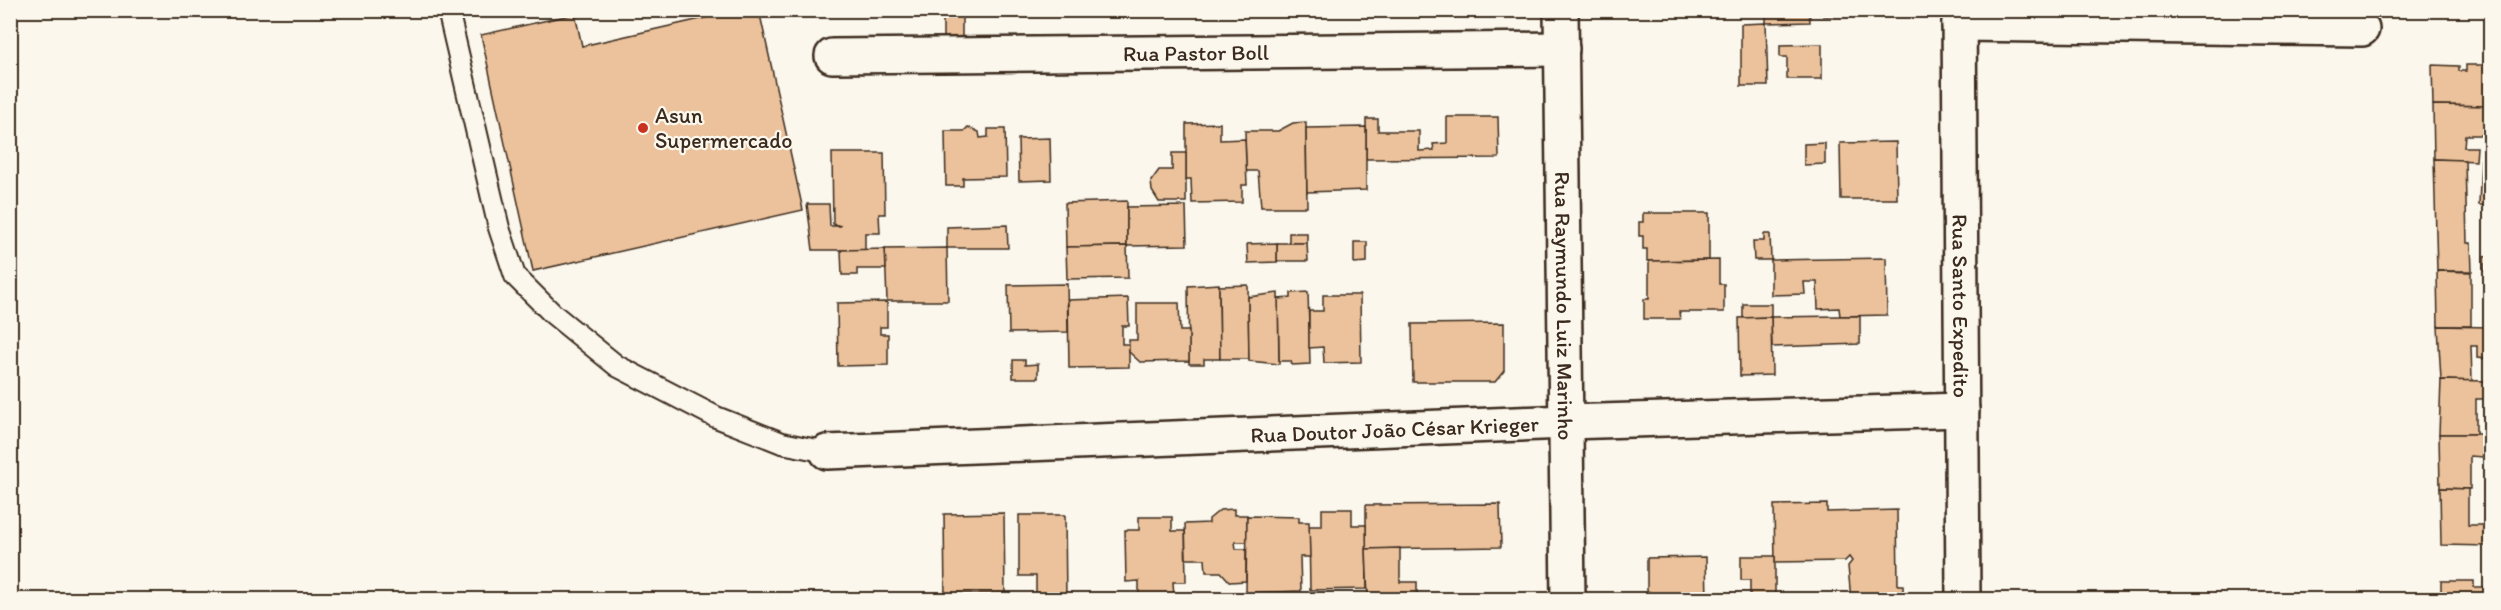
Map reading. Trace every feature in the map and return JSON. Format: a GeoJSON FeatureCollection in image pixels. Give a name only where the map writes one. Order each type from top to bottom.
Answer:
{"type":"FeatureCollection","features":[{"type":"Feature","properties":{"kind":"street","name":"Rua Raymundo Luiz Marinho"},"geometry":{"type":"LineString","coordinates":[[1562,10],[1568,422],[1568,600]]}},
{"type":"Feature","properties":{"kind":"street"},"geometry":{"type":"LineString","coordinates":[[1959,17],[2362,28]]}},
{"type":"Feature","properties":{"kind":"street","name":"Rua Santo Expedito"},"geometry":{"type":"LineString","coordinates":[[1959,17],[1963,600]]}},
{"type":"Feature","properties":{"kind":"street","name":"Rua Pastor Boll"},"geometry":{"type":"LineString","coordinates":[[832,56],[1562,49]]}},
{"type":"Feature","properties":{"kind":"street","name":"Rua Doutor João César Krieger"},"geometry":{"type":"LineString","coordinates":[[827,452],[1568,422],[1962,410]]}},
{"type":"Feature","properties":{"kind":"lane"},"geometry":{"type":"LineString","coordinates":[[448,10],[499,228],[515,276],[553,314],[617,366],[716,417],[782,443],[827,452]]}},
{"type":"Feature","properties":{"kind":"building","name":"Asun Supermercado"},"geometry":{"type":"Polygon","coordinates":[[[740,10],[759,10],[803,210],[533,271],[481,35],[575,14],[582,46],[740,10]]]}},
{"type":"Feature","properties":{"kind":"building"},"geometry":{"type":"Polygon","coordinates":[[[1766,10],[1809,10],[1810,22],[1766,23],[1766,10]]]}},
{"type":"Feature","properties":{"kind":"building"},"geometry":{"type":"Polygon","coordinates":[[[1823,10],[1886,10],[1886,15],[1823,16],[1823,10]]]}},
{"type":"Feature","properties":{"kind":"building"},"geometry":{"type":"Polygon","coordinates":[[[943,15],[962,15],[962,43],[943,44],[943,15]]]}},
{"type":"Feature","properties":{"kind":"building"},"geometry":{"type":"Polygon","coordinates":[[[1766,23],[1768,86],[1741,86],[1741,24],[1766,23]]]}},
{"type":"Feature","properties":{"kind":"building"},"geometry":{"type":"Polygon","coordinates":[[[1822,44],[1822,79],[1787,79],[1787,57],[1780,57],[1780,45],[1822,44]]]}},
{"type":"Feature","properties":{"kind":"building"},"geometry":{"type":"Polygon","coordinates":[[[2485,59],[2490,59],[2490,106],[2433,105],[2432,65],[2459,66],[2459,71],[2466,71],[2466,65],[2485,65],[2485,59]]]}},
{"type":"Feature","properties":{"kind":"building"},"geometry":{"type":"Polygon","coordinates":[[[2433,105],[2490,106],[2490,135],[2465,135],[2464,147],[2477,147],[2476,161],[2434,159],[2433,105]]]}},
{"type":"Feature","properties":{"kind":"building"},"geometry":{"type":"Polygon","coordinates":[[[1447,117],[1498,117],[1499,158],[1366,159],[1366,119],[1378,119],[1378,131],[1419,131],[1419,151],[1434,150],[1433,144],[1447,143],[1447,117]]]}},
{"type":"Feature","properties":{"kind":"building"},"geometry":{"type":"Polygon","coordinates":[[[1306,122],[1307,207],[1261,207],[1258,171],[1246,171],[1245,131],[1278,131],[1293,123],[1306,122]]]}},
{"type":"Feature","properties":{"kind":"building"},"geometry":{"type":"Polygon","coordinates":[[[1220,123],[1220,140],[1245,139],[1247,185],[1242,185],[1242,202],[1192,203],[1191,179],[1186,179],[1186,124],[1220,123]]]}},
{"type":"Feature","properties":{"kind":"building"},"geometry":{"type":"Polygon","coordinates":[[[968,127],[979,132],[980,138],[988,137],[988,129],[1005,129],[1006,177],[963,178],[963,186],[946,186],[945,131],[964,131],[968,127]]]}},
{"type":"Feature","properties":{"kind":"building"},"geometry":{"type":"Polygon","coordinates":[[[1366,127],[1366,190],[1307,192],[1306,128],[1366,127]]]}},
{"type":"Feature","properties":{"kind":"building"},"geometry":{"type":"Polygon","coordinates":[[[1050,138],[1051,180],[1019,181],[1018,139],[1050,138]]]}},
{"type":"Feature","properties":{"kind":"building"},"geometry":{"type":"Polygon","coordinates":[[[1896,142],[1897,199],[1841,199],[1840,143],[1896,142]]]}},
{"type":"Feature","properties":{"kind":"building"},"geometry":{"type":"Polygon","coordinates":[[[1825,143],[1825,164],[1804,165],[1804,144],[1825,143]]]}},
{"type":"Feature","properties":{"kind":"building"},"geometry":{"type":"Polygon","coordinates":[[[832,153],[884,153],[885,214],[879,214],[880,233],[865,233],[865,250],[813,250],[807,204],[829,204],[830,226],[841,226],[833,224],[832,153]]]}},
{"type":"Feature","properties":{"kind":"building"},"geometry":{"type":"Polygon","coordinates":[[[1172,153],[1186,153],[1186,202],[1159,202],[1152,191],[1151,181],[1159,170],[1172,170],[1172,153]]]}},
{"type":"Feature","properties":{"kind":"building"},"geometry":{"type":"Polygon","coordinates":[[[2434,159],[2465,160],[2467,243],[2471,243],[2472,271],[2437,271],[2434,159]]]}},
{"type":"Feature","properties":{"kind":"building"},"geometry":{"type":"Polygon","coordinates":[[[2481,160],[2490,161],[2490,206],[2479,205],[2481,160]]]}},
{"type":"Feature","properties":{"kind":"building"},"geometry":{"type":"Polygon","coordinates":[[[1127,201],[1127,246],[1066,247],[1065,203],[1127,201]]]}},
{"type":"Feature","properties":{"kind":"building"},"geometry":{"type":"Polygon","coordinates":[[[1186,206],[1187,245],[1127,246],[1127,207],[1186,206]]]}},
{"type":"Feature","properties":{"kind":"building"},"geometry":{"type":"Polygon","coordinates":[[[1643,213],[1709,213],[1709,260],[1647,261],[1647,249],[1643,249],[1643,236],[1639,236],[1639,222],[1643,222],[1643,213]]]}},
{"type":"Feature","properties":{"kind":"building"},"geometry":{"type":"Polygon","coordinates":[[[1007,225],[1008,248],[947,248],[947,227],[1007,225]]]}},
{"type":"Feature","properties":{"kind":"building"},"geometry":{"type":"Polygon","coordinates":[[[1289,233],[1307,233],[1307,243],[1289,243],[1289,233]]]}},
{"type":"Feature","properties":{"kind":"building"},"geometry":{"type":"Polygon","coordinates":[[[1764,234],[1770,234],[1771,260],[1754,260],[1753,241],[1764,241],[1764,234]]]}},
{"type":"Feature","properties":{"kind":"building"},"geometry":{"type":"Polygon","coordinates":[[[1354,242],[1367,242],[1367,262],[1354,263],[1354,242]]]}},
{"type":"Feature","properties":{"kind":"building"},"geometry":{"type":"Polygon","coordinates":[[[1277,243],[1307,243],[1308,261],[1277,261],[1277,243]]]}},
{"type":"Feature","properties":{"kind":"building"},"geometry":{"type":"Polygon","coordinates":[[[1277,243],[1277,262],[1248,263],[1247,244],[1277,243]]]}},
{"type":"Feature","properties":{"kind":"building"},"geometry":{"type":"Polygon","coordinates":[[[1127,246],[1128,278],[1067,279],[1066,247],[1127,246]]]}},
{"type":"Feature","properties":{"kind":"building"},"geometry":{"type":"Polygon","coordinates":[[[947,248],[948,301],[887,301],[885,249],[947,248]]]}},
{"type":"Feature","properties":{"kind":"building"},"geometry":{"type":"Polygon","coordinates":[[[885,249],[886,269],[857,269],[857,275],[842,275],[841,250],[885,249]]]}},
{"type":"Feature","properties":{"kind":"building"},"geometry":{"type":"Polygon","coordinates":[[[2490,256],[2490,272],[2486,272],[2484,271],[2484,257],[2490,256]]]}},
{"type":"Feature","properties":{"kind":"building"},"geometry":{"type":"Polygon","coordinates":[[[1886,258],[1887,315],[1840,316],[1839,308],[1818,309],[1817,282],[1804,282],[1805,294],[1771,295],[1771,260],[1886,258]]]}},
{"type":"Feature","properties":{"kind":"building"},"geometry":{"type":"Polygon","coordinates":[[[1719,260],[1719,284],[1724,284],[1724,312],[1679,312],[1680,319],[1644,319],[1644,299],[1649,299],[1649,261],[1719,260]]]}},
{"type":"Feature","properties":{"kind":"building"},"geometry":{"type":"Polygon","coordinates":[[[2437,271],[2471,272],[2471,326],[2438,326],[2437,271]]]}},
{"type":"Feature","properties":{"kind":"building"},"geometry":{"type":"Polygon","coordinates":[[[2486,272],[2490,272],[2490,313],[2486,313],[2486,272]]]}},
{"type":"Feature","properties":{"kind":"building"},"geometry":{"type":"Polygon","coordinates":[[[1067,284],[1068,332],[1009,333],[1008,285],[1067,284]]]}},
{"type":"Feature","properties":{"kind":"building"},"geometry":{"type":"Polygon","coordinates":[[[1219,284],[1220,359],[1204,359],[1204,364],[1189,364],[1188,286],[1219,284]]]}},
{"type":"Feature","properties":{"kind":"building"},"geometry":{"type":"Polygon","coordinates":[[[1248,285],[1249,359],[1220,359],[1219,286],[1248,285]]]}},
{"type":"Feature","properties":{"kind":"building"},"geometry":{"type":"Polygon","coordinates":[[[1308,292],[1310,364],[1292,365],[1291,361],[1279,361],[1278,299],[1291,298],[1291,293],[1308,292]]]}},
{"type":"Feature","properties":{"kind":"building"},"geometry":{"type":"Polygon","coordinates":[[[1278,293],[1279,364],[1249,361],[1248,297],[1278,293]]]}},
{"type":"Feature","properties":{"kind":"building"},"geometry":{"type":"Polygon","coordinates":[[[1323,295],[1360,295],[1361,362],[1324,363],[1323,347],[1309,348],[1309,311],[1323,311],[1323,295]]]}},
{"type":"Feature","properties":{"kind":"building"},"geometry":{"type":"Polygon","coordinates":[[[1128,298],[1129,326],[1122,326],[1122,344],[1129,344],[1129,367],[1069,368],[1068,300],[1128,298]]]}},
{"type":"Feature","properties":{"kind":"building"},"geometry":{"type":"Polygon","coordinates":[[[887,302],[887,327],[880,327],[880,334],[888,334],[888,365],[838,366],[837,303],[887,302]]]}},
{"type":"Feature","properties":{"kind":"building"},"geometry":{"type":"Polygon","coordinates":[[[1137,303],[1179,303],[1180,331],[1189,331],[1189,361],[1140,362],[1129,352],[1129,340],[1137,340],[1137,303]]]}},
{"type":"Feature","properties":{"kind":"building"},"geometry":{"type":"Polygon","coordinates":[[[1743,304],[1771,304],[1771,317],[1743,318],[1743,304]]]}},
{"type":"Feature","properties":{"kind":"building"},"geometry":{"type":"Polygon","coordinates":[[[1860,316],[1860,344],[1772,347],[1771,317],[1860,316]]]}},
{"type":"Feature","properties":{"kind":"building"},"geometry":{"type":"Polygon","coordinates":[[[1771,317],[1772,375],[1740,376],[1739,318],[1771,317]]]}},
{"type":"Feature","properties":{"kind":"building"},"geometry":{"type":"Polygon","coordinates":[[[1504,323],[1504,371],[1495,382],[1413,382],[1412,324],[1504,323]]]}},
{"type":"Feature","properties":{"kind":"building"},"geometry":{"type":"Polygon","coordinates":[[[2438,326],[2490,327],[2490,372],[2488,372],[2489,359],[2477,358],[2477,346],[2471,346],[2472,381],[2441,380],[2438,326]]]}},
{"type":"Feature","properties":{"kind":"building"},"geometry":{"type":"Polygon","coordinates":[[[1013,360],[1025,360],[1025,365],[1038,364],[1038,378],[1013,378],[1013,360]]]}},
{"type":"Feature","properties":{"kind":"building"},"geometry":{"type":"Polygon","coordinates":[[[2441,380],[2487,381],[2487,399],[2476,399],[2476,434],[2439,434],[2441,380]]]}},
{"type":"Feature","properties":{"kind":"building"},"geometry":{"type":"Polygon","coordinates":[[[2439,434],[2483,434],[2483,457],[2470,456],[2470,489],[2440,488],[2439,434]]]}},
{"type":"Feature","properties":{"kind":"building"},"geometry":{"type":"Polygon","coordinates":[[[2440,488],[2468,489],[2468,525],[2490,525],[2490,546],[2441,545],[2440,488]]]}},
{"type":"Feature","properties":{"kind":"building"},"geometry":{"type":"Polygon","coordinates":[[[1500,504],[1501,547],[1366,549],[1366,505],[1500,504]]]}},
{"type":"Feature","properties":{"kind":"building"},"geometry":{"type":"Polygon","coordinates":[[[1827,504],[1827,512],[1897,510],[1898,585],[1903,585],[1903,600],[1851,600],[1848,566],[1852,561],[1849,557],[1845,561],[1775,562],[1774,505],[1827,504]]]}},
{"type":"Feature","properties":{"kind":"building"},"geometry":{"type":"Polygon","coordinates":[[[1234,509],[1234,515],[1247,515],[1247,542],[1235,542],[1236,549],[1246,549],[1246,581],[1230,582],[1221,572],[1206,572],[1205,559],[1186,559],[1185,524],[1209,523],[1209,519],[1220,510],[1234,509]]]}},
{"type":"Feature","properties":{"kind":"building"},"geometry":{"type":"Polygon","coordinates":[[[1322,509],[1352,509],[1352,525],[1366,525],[1367,589],[1310,590],[1309,526],[1322,526],[1322,509]]]}},
{"type":"Feature","properties":{"kind":"building"},"geometry":{"type":"Polygon","coordinates":[[[1004,513],[1005,594],[955,594],[955,600],[945,600],[944,514],[1004,513]]]}},
{"type":"Feature","properties":{"kind":"building"},"geometry":{"type":"Polygon","coordinates":[[[1019,515],[1065,515],[1066,600],[1036,600],[1036,576],[1019,576],[1019,515]]]}},
{"type":"Feature","properties":{"kind":"building"},"geometry":{"type":"Polygon","coordinates":[[[1247,516],[1299,517],[1299,522],[1309,522],[1310,557],[1300,557],[1301,591],[1246,593],[1247,516]]]}},
{"type":"Feature","properties":{"kind":"building"},"geometry":{"type":"Polygon","coordinates":[[[1139,517],[1172,517],[1172,531],[1185,531],[1186,582],[1173,582],[1174,597],[1139,598],[1139,581],[1126,582],[1125,530],[1139,530],[1139,517]]]}},
{"type":"Feature","properties":{"kind":"building"},"geometry":{"type":"Polygon","coordinates":[[[2490,546],[2490,600],[2441,600],[2441,581],[2474,581],[2474,587],[2489,587],[2490,546]]]}},
{"type":"Feature","properties":{"kind":"building"},"geometry":{"type":"Polygon","coordinates":[[[1400,548],[1400,582],[1417,582],[1417,600],[1368,600],[1366,549],[1400,548]]]}},
{"type":"Feature","properties":{"kind":"building"},"geometry":{"type":"Polygon","coordinates":[[[1741,556],[1775,556],[1775,600],[1750,600],[1750,580],[1741,580],[1741,556]]]}},
{"type":"Feature","properties":{"kind":"building"},"geometry":{"type":"Polygon","coordinates":[[[1706,557],[1707,600],[1651,600],[1650,592],[1647,591],[1647,558],[1706,557]]]}},
{"type":"Feature","properties":{"kind":"place","name":"Asun Supermercado"},"geometry":{"type":"Point","coordinates":[643,128]}}]}
